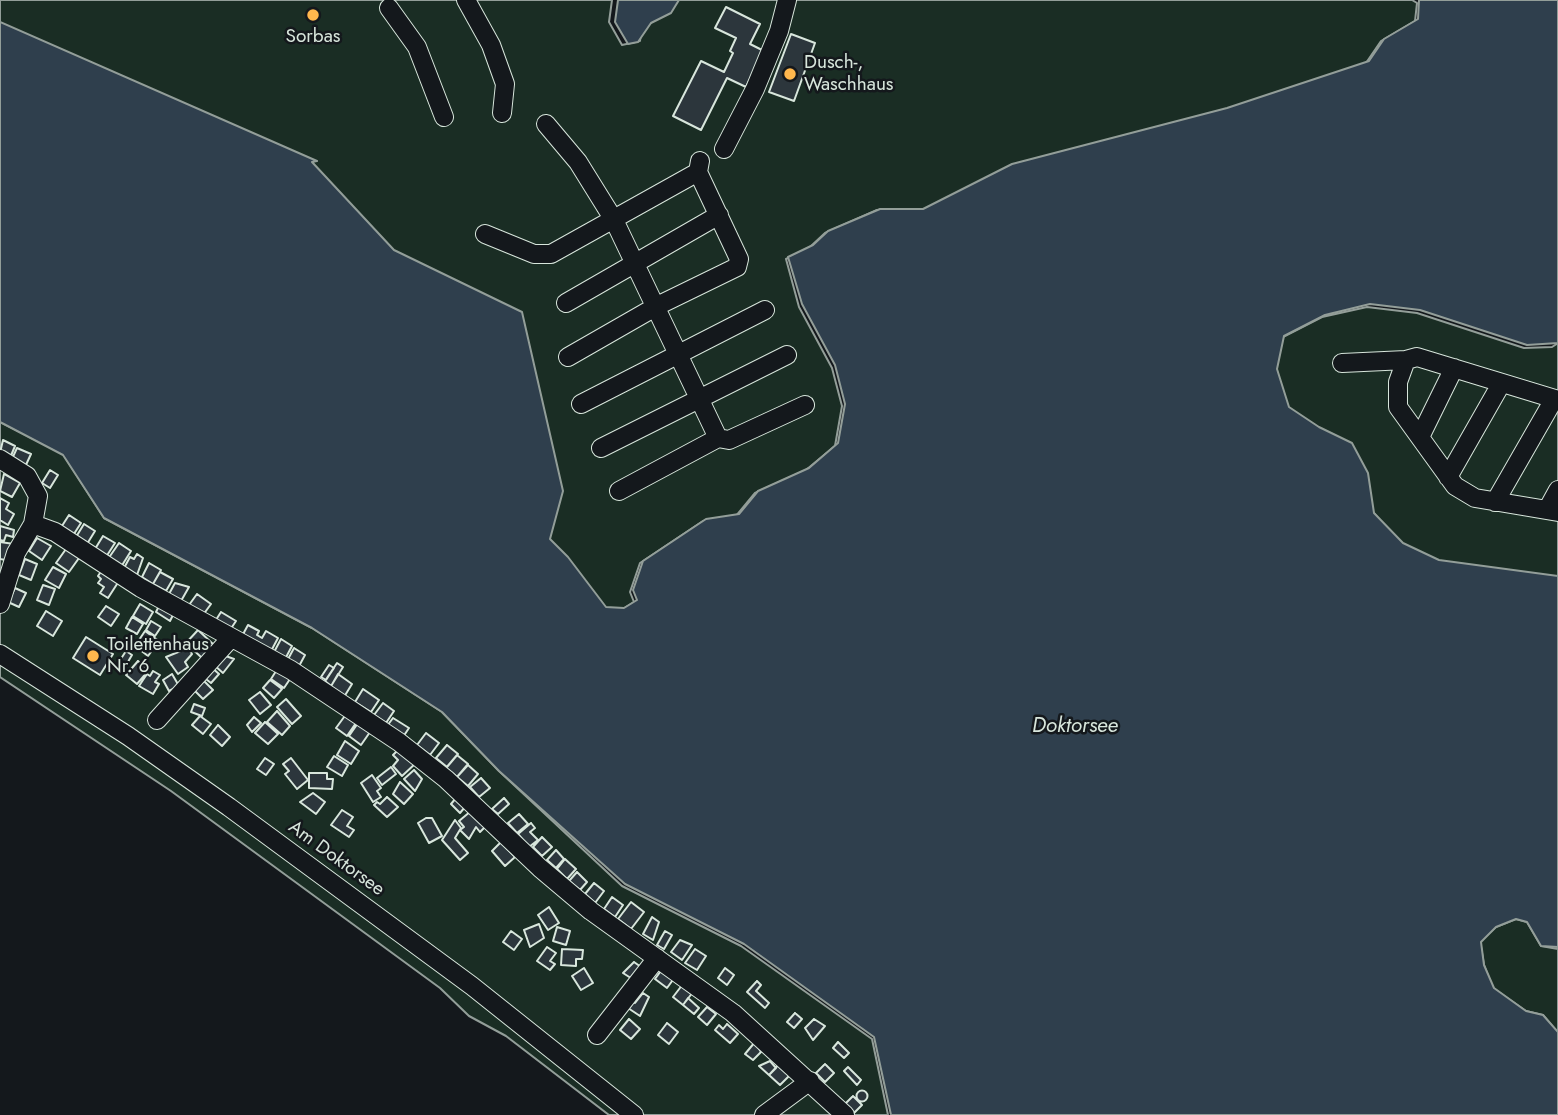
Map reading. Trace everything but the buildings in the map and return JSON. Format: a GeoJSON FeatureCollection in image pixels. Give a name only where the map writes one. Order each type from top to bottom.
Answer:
{"type":"FeatureCollection","features":[{"type":"Feature","properties":{"kind":"street"},"geometry":{"type":"LineString","coordinates":[[466,0],[491,45],[505,85],[502,113]]}},
{"type":"Feature","properties":{"kind":"street"},"geometry":{"type":"LineString","coordinates":[[724,149],[755,89],[779,31],[787,0]]}},
{"type":"Feature","properties":{"kind":"street"},"geometry":{"type":"LineString","coordinates":[[389,8],[417,47],[444,117]]}},
{"type":"Feature","properties":{"kind":"street"},"geometry":{"type":"LineString","coordinates":[[546,124],[578,162],[614,220],[679,351],[718,438]]}},
{"type":"Feature","properties":{"kind":"street"},"geometry":{"type":"LineString","coordinates":[[485,234],[534,254],[551,254],[614,220],[699,166],[739,259],[737,267],[657,306],[568,356]]}},
{"type":"Feature","properties":{"kind":"street"},"geometry":{"type":"LineString","coordinates":[[566,303],[719,215]]}},
{"type":"Feature","properties":{"kind":"street"},"geometry":{"type":"LineString","coordinates":[[581,404],[679,351],[765,310]]}},
{"type":"Feature","properties":{"kind":"street"},"geometry":{"type":"LineString","coordinates":[[601,447],[787,355]]}},
{"type":"Feature","properties":{"kind":"street"},"geometry":{"type":"LineString","coordinates":[[1342,363],[1418,357],[1555,400],[1495,502]]}},
{"type":"Feature","properties":{"kind":"street"},"geometry":{"type":"LineString","coordinates":[[1406,360],[1398,382],[1398,407],[1455,486],[1475,498],[1552,511],[1558,490]]}},
{"type":"Feature","properties":{"kind":"street"},"geometry":{"type":"LineString","coordinates":[[1420,437],[1454,368]]}},
{"type":"Feature","properties":{"kind":"street"},"geometry":{"type":"LineString","coordinates":[[1448,477],[1501,384]]}},
{"type":"Feature","properties":{"kind":"street"},"geometry":{"type":"LineString","coordinates":[[619,491],[718,438],[729,440],[805,405]]}},
{"type":"Feature","properties":{"kind":"street"},"geometry":{"type":"LineString","coordinates":[[0,459],[27,476],[38,496],[33,524],[16,553],[0,604]]}},
{"type":"Feature","properties":{"kind":"street"},"geometry":{"type":"LineString","coordinates":[[33,524],[55,532],[141,588],[291,670],[399,742],[469,798],[540,868],[591,911],[733,1013],[845,1115]]}},
{"type":"Feature","properties":{"kind":"street"},"geometry":{"type":"LineString","coordinates":[[157,720],[230,639]]}},
{"type":"Feature","properties":{"kind":"street","name":"Am Doktorsee"},"geometry":{"type":"LineString","coordinates":[[0,654],[128,736],[229,807],[472,986],[634,1115]]}},
{"type":"Feature","properties":{"kind":"street"},"geometry":{"type":"LineString","coordinates":[[597,1035],[657,958]]}},
{"type":"Feature","properties":{"kind":"street"},"geometry":{"type":"LineString","coordinates":[[764,1115],[810,1081]]}},
{"type":"Feature","properties":{"kind":"green space"},"geometry":{"type":"Polygon","coordinates":[[[0,0],[612,0],[609,22],[622,45],[640,41],[641,33],[673,0],[1412,0],[1417,3],[1415,21],[1381,41],[1366,63],[920,211],[877,210],[825,233],[810,247],[786,259],[799,307],[832,368],[842,406],[835,446],[806,470],[755,493],[736,516],[703,521],[640,563],[630,592],[634,602],[621,610],[603,609],[548,541],[391,252],[0,27],[0,0]]]}},
{"type":"Feature","properties":{"kind":"green space"},"geometry":{"type":"Polygon","coordinates":[[[1367,307],[1417,313],[1524,348],[1552,347],[1558,343],[1558,578],[1437,562],[1400,544],[1286,409],[1274,372],[1281,338],[1322,317],[1367,307]]]}},
{"type":"Feature","properties":{"kind":"green space"},"geometry":{"type":"Polygon","coordinates":[[[0,422],[63,454],[104,518],[312,628],[442,712],[499,771],[622,886],[741,946],[872,1039],[888,1115],[609,1115],[506,1036],[469,1016],[440,988],[171,791],[0,677],[0,422]]]}},
{"type":"Feature","properties":{"kind":"green space"},"geometry":{"type":"Polygon","coordinates":[[[1516,919],[1527,922],[1541,946],[1558,949],[1558,1033],[1543,1015],[1526,1011],[1493,988],[1484,965],[1480,941],[1496,927],[1516,919]]]}},
{"type":"Feature","properties":{"kind":"water"},"geometry":{"type":"Polygon","coordinates":[[[618,0],[679,0],[671,13],[651,23],[638,42],[628,44],[615,22],[618,0]]]}},
{"type":"Feature","properties":{"kind":"water","name":"Doktorsee"},"geometry":{"type":"Polygon","coordinates":[[[1419,0],[1558,0],[1558,343],[1527,345],[1420,310],[1370,304],[1325,315],[1284,336],[1277,369],[1289,407],[1319,427],[1352,443],[1368,473],[1374,513],[1403,543],[1439,560],[1558,576],[1558,947],[1541,946],[1527,922],[1516,919],[1496,927],[1481,942],[1484,965],[1494,988],[1526,1011],[1543,1015],[1558,1032],[1558,1115],[891,1115],[874,1037],[744,944],[625,884],[499,771],[442,712],[312,628],[104,518],[63,455],[0,422],[0,22],[317,161],[312,162],[394,250],[522,312],[563,491],[550,539],[568,557],[606,607],[624,608],[637,600],[633,590],[643,561],[706,519],[739,514],[758,491],[809,468],[838,443],[845,404],[835,365],[802,304],[788,257],[813,245],[828,231],[880,209],[923,209],[1012,164],[1227,108],[1369,61],[1384,39],[1418,19],[1419,0]]]}},
{"type":"Feature","properties":{"kind":"place","name":"Sorbas"},"geometry":{"type":"Point","coordinates":[313,15]}},
{"type":"Feature","properties":{"kind":"place","name":"Dusch-, Waschhaus"},"geometry":{"type":"Point","coordinates":[790,74]}},
{"type":"Feature","properties":{"kind":"place","name":"Toilettenhaus Nr. 6"},"geometry":{"type":"Point","coordinates":[93,656]}}]}
